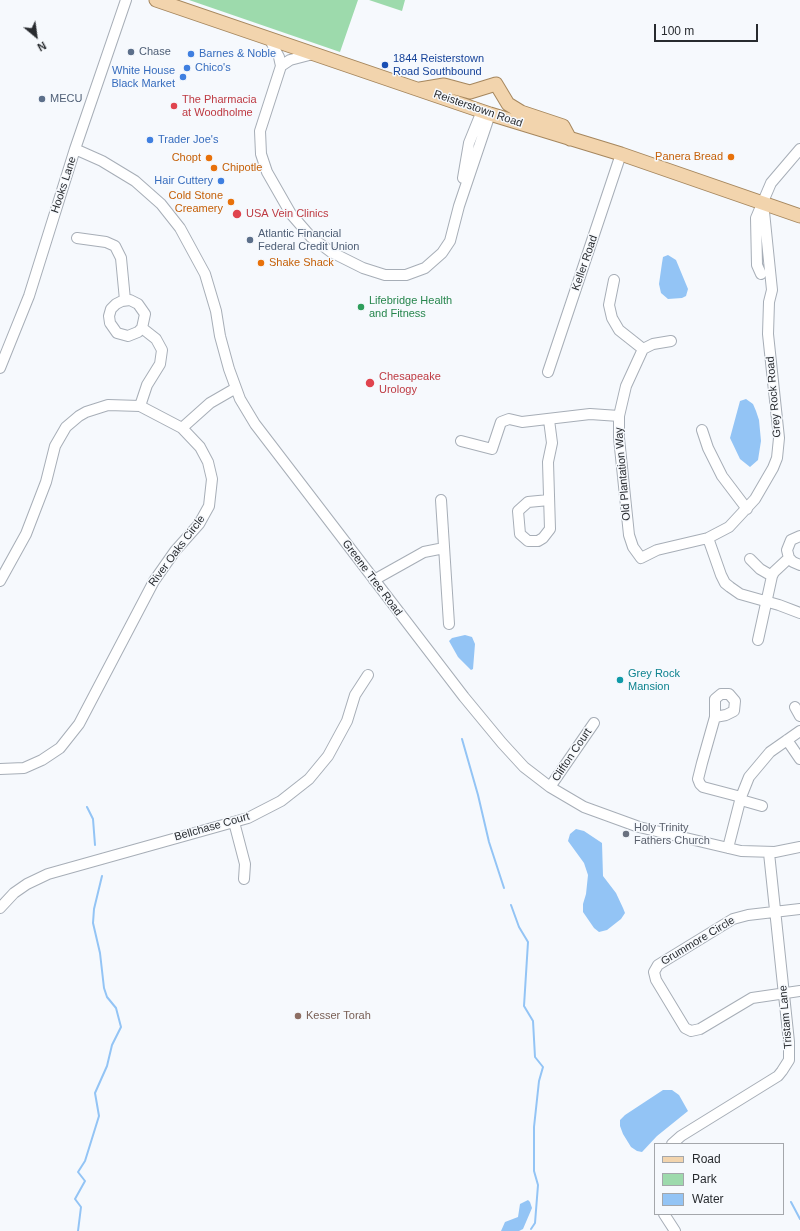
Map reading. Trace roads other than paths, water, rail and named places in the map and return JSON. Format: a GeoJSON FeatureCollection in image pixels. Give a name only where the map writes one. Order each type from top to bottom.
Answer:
{"type":"FeatureCollection","features":[{"type":"Feature","properties":{"kind":"main road","name":"Reisterstown Road"},"geometry":{"type":"LineString","coordinates":[[156,0],[270,40],[486,112],[621,154],[800,216]]}},
{"type":"Feature","properties":{"kind":"main road"},"geometry":{"type":"LineString","coordinates":[[419,89],[444,85],[470,92],[496,84],[508,104],[521,112],[562,126],[570,139]]}},
{"type":"Feature","properties":{"kind":"street","name":"Hooks Lane"},"geometry":{"type":"LineString","coordinates":[[0,368],[4,347],[29,296],[75,149],[126,0]]}},
{"type":"Feature","properties":{"kind":"street"},"geometry":{"type":"LineString","coordinates":[[270,40],[279,57],[281,66],[262,120],[260,138],[261,154],[267,172],[282,201],[300,226],[319,245],[345,260],[385,275],[406,275],[419,272],[432,264],[446,248],[450,241],[486,112]]}},
{"type":"Feature","properties":{"kind":"street"},"geometry":{"type":"LineString","coordinates":[[281,66],[290,60],[313,54]]}},
{"type":"Feature","properties":{"kind":"street","name":"Greene Tree Road"},"geometry":{"type":"LineString","coordinates":[[75,149],[118,170],[145,190],[167,211],[186,236],[201,264],[209,284],[216,311],[224,357],[236,388],[259,429],[497,738],[524,767],[550,787],[584,807],[619,821],[746,852],[769,853],[800,847]]}},
{"type":"Feature","properties":{"kind":"street"},"geometry":{"type":"LineString","coordinates":[[763,202],[771,183],[800,149]]}},
{"type":"Feature","properties":{"kind":"street","name":"Keller Road"},"geometry":{"type":"LineString","coordinates":[[548,372],[621,154]]}},
{"type":"Feature","properties":{"kind":"street","name":"Grey Rock Road"},"geometry":{"type":"LineString","coordinates":[[761,274],[756,265],[755,221],[763,202]]}},
{"type":"Feature","properties":{"kind":"street","name":"Grey Rock Road"},"geometry":{"type":"LineString","coordinates":[[641,558],[657,550],[708,538],[732,524],[747,509],[769,477],[778,448],[779,438],[768,334],[769,302],[772,290],[763,202]]}},
{"type":"Feature","properties":{"kind":"street","name":"Grey Rock Road"},"geometry":{"type":"LineString","coordinates":[[755,221],[761,274],[769,302]]}},
{"type":"Feature","properties":{"kind":"street"},"geometry":{"type":"LineString","coordinates":[[77,238],[106,242],[115,246],[121,258],[126,300]]}},
{"type":"Feature","properties":{"kind":"street"},"geometry":{"type":"LineString","coordinates":[[614,280],[609,305],[612,318],[619,330],[643,349],[653,344],[671,341]]}},
{"type":"Feature","properties":{"kind":"street"},"geometry":{"type":"LineString","coordinates":[[126,300],[136,302],[142,308],[145,318],[142,328],[138,332],[128,336],[117,333],[112,328],[109,319],[111,309],[118,302],[126,300]]}},
{"type":"Feature","properties":{"kind":"street"},"geometry":{"type":"LineString","coordinates":[[140,406],[147,385],[160,364],[162,355],[160,345],[156,339],[142,328]]}},
{"type":"Feature","properties":{"kind":"street","name":"Old Plantation Way"},"geometry":{"type":"LineString","coordinates":[[641,558],[633,547],[629,535],[619,438],[619,416],[626,386],[643,349]]}},
{"type":"Feature","properties":{"kind":"street"},"geometry":{"type":"LineString","coordinates":[[182,428],[210,403],[236,388]]}},
{"type":"Feature","properties":{"kind":"street","name":"River Oaks Circle"},"geometry":{"type":"LineString","coordinates":[[0,581],[26,534],[46,482],[55,446],[66,427],[86,412],[99,407],[119,404],[140,406],[182,428],[200,447],[211,471],[211,497],[205,515],[174,551],[154,581],[72,734],[60,748],[42,760],[24,768],[0,770]]}},
{"type":"Feature","properties":{"kind":"street"},"geometry":{"type":"LineString","coordinates":[[461,441],[492,449],[499,427],[505,420],[509,419],[522,422],[590,414],[619,416]]}},
{"type":"Feature","properties":{"kind":"street"},"geometry":{"type":"LineString","coordinates":[[549,420],[552,442],[548,462],[549,500]]}},
{"type":"Feature","properties":{"kind":"street"},"geometry":{"type":"LineString","coordinates":[[702,430],[708,448],[722,476],[747,509]]}},
{"type":"Feature","properties":{"kind":"street"},"geometry":{"type":"LineString","coordinates":[[441,500],[449,624]]}},
{"type":"Feature","properties":{"kind":"street"},"geometry":{"type":"LineString","coordinates":[[800,536],[794,538],[788,544],[787,550],[789,558],[800,564]]}},
{"type":"Feature","properties":{"kind":"street"},"geometry":{"type":"LineString","coordinates":[[708,538],[725,583],[740,594],[800,613]]}},
{"type":"Feature","properties":{"kind":"street"},"geometry":{"type":"LineString","coordinates":[[374,580],[424,552],[444,548]]}},
{"type":"Feature","properties":{"kind":"street"},"geometry":{"type":"LineString","coordinates":[[758,640],[772,576],[774,572],[789,558]]}},
{"type":"Feature","properties":{"kind":"street"},"geometry":{"type":"LineString","coordinates":[[750,559],[760,569],[772,576]]}},
{"type":"Feature","properties":{"kind":"street","name":"Bellchase Court"},"geometry":{"type":"LineString","coordinates":[[0,908],[21,889],[48,874],[248,818],[281,801],[309,779],[328,756],[341,735],[355,695],[368,675]]}},
{"type":"Feature","properties":{"kind":"street"},"geometry":{"type":"LineString","coordinates":[[795,707],[800,716]]}},
{"type":"Feature","properties":{"kind":"street"},"geometry":{"type":"LineString","coordinates":[[715,717],[702,762],[698,780],[700,784],[702,787],[762,806]]}},
{"type":"Feature","properties":{"kind":"street","name":"Clifton Court"},"geometry":{"type":"LineString","coordinates":[[550,787],[594,722]]}},
{"type":"Feature","properties":{"kind":"street"},"geometry":{"type":"LineString","coordinates":[[728,848],[741,799],[749,778],[763,759],[800,731]]}},
{"type":"Feature","properties":{"kind":"street"},"geometry":{"type":"LineString","coordinates":[[787,740],[800,759]]}},
{"type":"Feature","properties":{"kind":"street"},"geometry":{"type":"LineString","coordinates":[[234,822],[245,864],[244,879]]}},
{"type":"Feature","properties":{"kind":"street","name":"Tristam Lane"},"geometry":{"type":"LineString","coordinates":[[673,1143],[681,1136],[782,1071],[788,1060],[789,1053],[784,993],[769,853]]}},
{"type":"Feature","properties":{"kind":"street"},"geometry":{"type":"LineString","coordinates":[[776,912],[800,909]]}},
{"type":"Feature","properties":{"kind":"street","name":"Grummore Circle"},"geometry":{"type":"LineString","coordinates":[[776,912],[748,915],[733,919],[658,965],[655,968],[654,976],[685,1028],[691,1031],[700,1029],[752,998],[784,993]]}},
{"type":"Feature","properties":{"kind":"street"},"geometry":{"type":"LineString","coordinates":[[784,993],[800,991]]}},
{"type":"Feature","properties":{"kind":"street"},"geometry":{"type":"LineString","coordinates":[[665,1215],[675,1231]]}},
{"type":"Feature","properties":{"kind":"water"},"geometry":{"type":"Polygon","coordinates":[[[668,255],[676,260],[688,289],[686,296],[682,298],[668,299],[661,293],[659,284],[663,257],[668,255]]]}},
{"type":"Feature","properties":{"kind":"water"},"geometry":{"type":"Polygon","coordinates":[[[746,399],[753,404],[756,411],[759,420],[761,441],[758,460],[750,467],[740,459],[730,438],[740,401],[746,399]]]}},
{"type":"Feature","properties":{"kind":"water"},"geometry":{"type":"Polygon","coordinates":[[[465,635],[472,637],[475,644],[473,669],[471,670],[458,657],[449,641],[452,638],[465,635]]]}},
{"type":"Feature","properties":{"kind":"water"},"geometry":{"type":"Polygon","coordinates":[[[576,829],[584,831],[602,843],[603,876],[616,893],[625,913],[621,919],[607,930],[599,932],[594,928],[583,912],[588,875],[584,863],[568,841],[570,834],[576,829]]]}},
{"type":"Feature","properties":{"kind":"water"},"geometry":{"type":"Polygon","coordinates":[[[663,1090],[672,1090],[679,1095],[688,1111],[657,1136],[642,1152],[637,1151],[631,1147],[623,1134],[620,1126],[620,1120],[625,1115],[663,1090]]]}},
{"type":"Feature","properties":{"kind":"water"},"geometry":{"type":"Polygon","coordinates":[[[528,1200],[532,1208],[523,1229],[519,1231],[501,1231],[505,1222],[518,1217],[520,1204],[528,1200]]]}},
{"type":"Feature","properties":{"kind":"waterway"},"geometry":{"type":"LineString","coordinates":[[462,739],[478,795],[489,842],[504,888]]}},
{"type":"Feature","properties":{"kind":"waterway"},"geometry":{"type":"LineString","coordinates":[[87,807],[93,819],[95,845]]}},
{"type":"Feature","properties":{"kind":"waterway"},"geometry":{"type":"LineString","coordinates":[[78,1231],[81,1207],[75,1199],[85,1181],[78,1172],[85,1161],[99,1116],[95,1093],[107,1066],[112,1045],[121,1027],[116,1008],[107,997],[104,988],[100,953],[93,923],[94,909],[102,876]]}},
{"type":"Feature","properties":{"kind":"waterway"},"geometry":{"type":"LineString","coordinates":[[511,905],[519,927],[528,942],[524,1006],[533,1021],[535,1057],[543,1067],[539,1081],[534,1127],[534,1171],[538,1185],[535,1223],[531,1229]]}},
{"type":"Feature","properties":{"kind":"waterway"},"geometry":{"type":"LineString","coordinates":[[791,1202],[800,1219]]}},
{"type":"Feature","properties":{"kind":"place","name":"Chase"},"geometry":{"type":"Point","coordinates":[131,52]}},
{"type":"Feature","properties":{"kind":"place","name":"Barnes & Noble"},"geometry":{"type":"Point","coordinates":[191,54]}},
{"type":"Feature","properties":{"kind":"place","name":"1844 Reisterstown Road Southbound"},"geometry":{"type":"Point","coordinates":[385,65]}},
{"type":"Feature","properties":{"kind":"place","name":"Chico's"},"geometry":{"type":"Point","coordinates":[187,68]}},
{"type":"Feature","properties":{"kind":"place","name":"White House Black Market"},"geometry":{"type":"Point","coordinates":[183,77]}},
{"type":"Feature","properties":{"kind":"place","name":"MECU"},"geometry":{"type":"Point","coordinates":[42,99]}},
{"type":"Feature","properties":{"kind":"place","name":"The Pharmacia at Woodholme"},"geometry":{"type":"Point","coordinates":[174,106]}},
{"type":"Feature","properties":{"kind":"place","name":"Trader Joe's"},"geometry":{"type":"Point","coordinates":[150,140]}},
{"type":"Feature","properties":{"kind":"place","name":"Panera Bread"},"geometry":{"type":"Point","coordinates":[731,157]}},
{"type":"Feature","properties":{"kind":"place","name":"Chopt"},"geometry":{"type":"Point","coordinates":[209,158]}},
{"type":"Feature","properties":{"kind":"place","name":"Chipotle"},"geometry":{"type":"Point","coordinates":[214,168]}},
{"type":"Feature","properties":{"kind":"place","name":"Hair Cuttery"},"geometry":{"type":"Point","coordinates":[221,181]}},
{"type":"Feature","properties":{"kind":"place","name":"Cold Stone Creamery"},"geometry":{"type":"Point","coordinates":[231,202]}},
{"type":"Feature","properties":{"kind":"place","name":"USA Vein Clinics"},"geometry":{"type":"Point","coordinates":[237,214]}},
{"type":"Feature","properties":{"kind":"place","name":"Atlantic Financial Federal Credit Union"},"geometry":{"type":"Point","coordinates":[250,240]}},
{"type":"Feature","properties":{"kind":"place","name":"Shake Shack"},"geometry":{"type":"Point","coordinates":[261,263]}},
{"type":"Feature","properties":{"kind":"place","name":"Lifebridge Health and Fitness"},"geometry":{"type":"Point","coordinates":[361,307]}},
{"type":"Feature","properties":{"kind":"place","name":"Chesapeake Urology"},"geometry":{"type":"Point","coordinates":[370,383]}},
{"type":"Feature","properties":{"kind":"place","name":"Grey Rock Mansion"},"geometry":{"type":"Point","coordinates":[620,680]}},
{"type":"Feature","properties":{"kind":"place","name":"Holy Trinity Fathers Church"},"geometry":{"type":"Point","coordinates":[626,834]}},
{"type":"Feature","properties":{"kind":"place","name":"Kesser Torah"},"geometry":{"type":"Point","coordinates":[298,1016]}}]}
